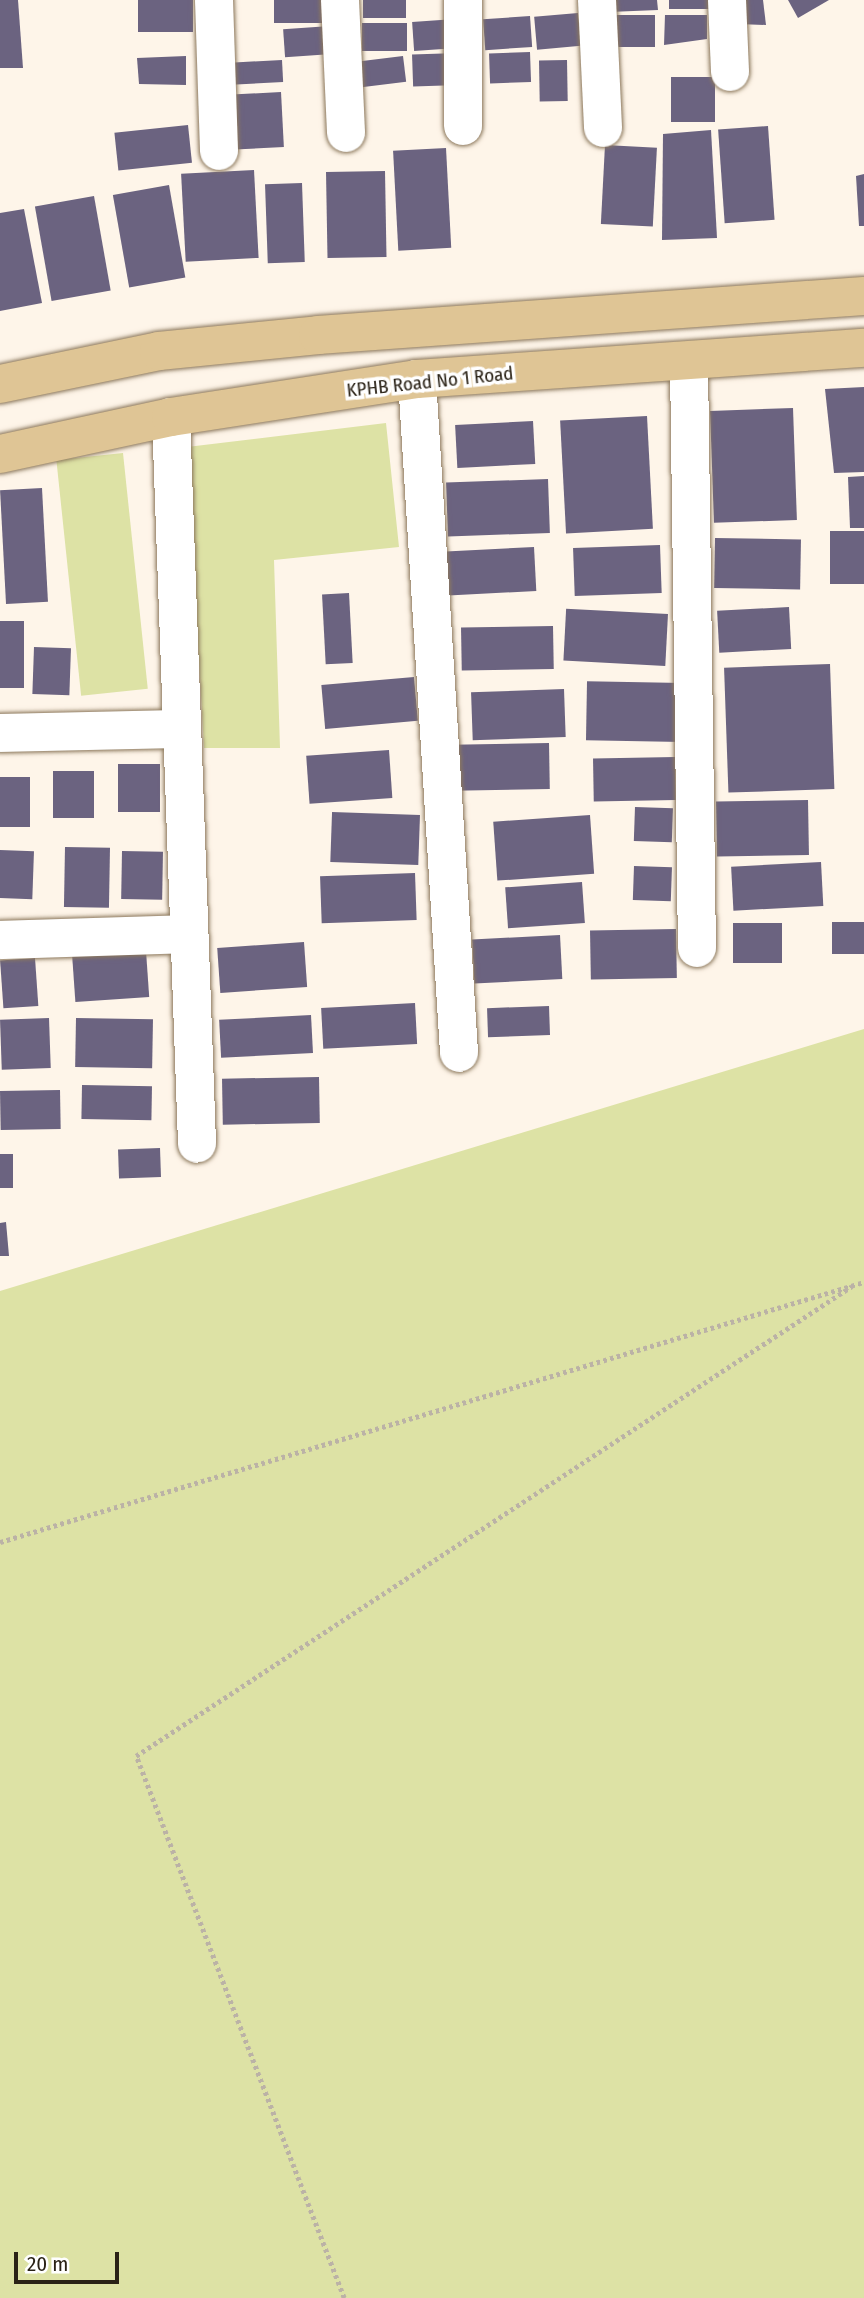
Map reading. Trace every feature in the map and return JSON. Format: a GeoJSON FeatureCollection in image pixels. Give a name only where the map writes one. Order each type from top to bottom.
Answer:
{"type":"FeatureCollection","features":[{"type":"Feature","properties":{"kind":"main road"},"geometry":{"type":"LineString","coordinates":[[0,384],[159,351],[318,335],[864,296]]}},
{"type":"Feature","properties":{"kind":"main road","name":"KPHB Road No 1 Road"},"geometry":{"type":"LineString","coordinates":[[0,454],[171,417],[417,379],[689,363],[864,348]]}},
{"type":"Feature","properties":{"kind":"street"},"geometry":{"type":"LineString","coordinates":[[214,0],[219,151]]}},
{"type":"Feature","properties":{"kind":"street"},"geometry":{"type":"LineString","coordinates":[[340,0],[346,132]]}},
{"type":"Feature","properties":{"kind":"street"},"geometry":{"type":"LineString","coordinates":[[463,0],[464,126]]}},
{"type":"Feature","properties":{"kind":"street"},"geometry":{"type":"LineString","coordinates":[[597,0],[603,128]]}},
{"type":"Feature","properties":{"kind":"street"},"geometry":{"type":"LineString","coordinates":[[727,0],[730,72]]}},
{"type":"Feature","properties":{"kind":"street"},"geometry":{"type":"LineString","coordinates":[[689,363],[697,948]]}},
{"type":"Feature","properties":{"kind":"street"},"geometry":{"type":"LineString","coordinates":[[417,379],[459,1053]]}},
{"type":"Feature","properties":{"kind":"street"},"geometry":{"type":"LineString","coordinates":[[171,417],[197,1144]]}},
{"type":"Feature","properties":{"kind":"street"},"geometry":{"type":"LineString","coordinates":[[0,733],[181,729]]}},
{"type":"Feature","properties":{"kind":"street"},"geometry":{"type":"LineString","coordinates":[[0,940],[188,934]]}},
{"type":"Feature","properties":{"kind":"path"},"geometry":{"type":"LineString","coordinates":[[0,1542],[864,1282]]}},
{"type":"Feature","properties":{"kind":"path"},"geometry":{"type":"LineString","coordinates":[[344,2298],[136,1756],[852,1286]]}},
{"type":"Feature","properties":{"kind":"green space"},"geometry":{"type":"Polygon","coordinates":[[[386,423],[399,547],[274,560],[280,748],[204,748],[187,447],[386,423]]]}},
{"type":"Feature","properties":{"kind":"green space"},"geometry":{"type":"Polygon","coordinates":[[[123,453],[148,689],[81,696],[56,460],[123,453]]]}},
{"type":"Feature","properties":{"kind":"green space"},"geometry":{"type":"Polygon","coordinates":[[[864,1029],[864,2298],[0,2298],[0,1291],[864,1029]]]}},
{"type":"Feature","properties":{"kind":"building"},"geometry":{"type":"Polygon","coordinates":[[[0,0],[18,0],[23,68],[0,68],[0,0]]]}},
{"type":"Feature","properties":{"kind":"building"},"geometry":{"type":"Polygon","coordinates":[[[138,0],[193,0],[193,32],[138,32],[138,0]]]}},
{"type":"Feature","properties":{"kind":"building"},"geometry":{"type":"Polygon","coordinates":[[[274,0],[327,0],[327,23],[274,23],[274,0]]]}},
{"type":"Feature","properties":{"kind":"building"},"geometry":{"type":"Polygon","coordinates":[[[363,0],[406,0],[406,18],[363,18],[363,0]]]}},
{"type":"Feature","properties":{"kind":"building"},"geometry":{"type":"Polygon","coordinates":[[[609,0],[657,0],[658,10],[609,12],[609,0]]]}},
{"type":"Feature","properties":{"kind":"building"},"geometry":{"type":"Polygon","coordinates":[[[669,0],[717,0],[717,9],[669,9],[669,0]]]}},
{"type":"Feature","properties":{"kind":"building"},"geometry":{"type":"Polygon","coordinates":[[[738,0],[763,0],[766,25],[738,24],[738,0]]]}},
{"type":"Feature","properties":{"kind":"building"},"geometry":{"type":"Polygon","coordinates":[[[788,0],[829,0],[798,18],[788,0]]]}},
{"type":"Feature","properties":{"kind":"building"},"geometry":{"type":"Polygon","coordinates":[[[578,13],[581,46],[537,50],[534,17],[578,13]]]}},
{"type":"Feature","properties":{"kind":"building"},"geometry":{"type":"Polygon","coordinates":[[[609,15],[655,15],[655,47],[609,47],[609,15]]]}},
{"type":"Feature","properties":{"kind":"building"},"geometry":{"type":"Polygon","coordinates":[[[665,15],[707,15],[707,39],[664,45],[665,15]]]}},
{"type":"Feature","properties":{"kind":"building"},"geometry":{"type":"Polygon","coordinates":[[[530,16],[532,47],[485,50],[483,19],[530,16]]]}},
{"type":"Feature","properties":{"kind":"building"},"geometry":{"type":"Polygon","coordinates":[[[455,19],[457,48],[414,51],[412,22],[455,19]]]}},
{"type":"Feature","properties":{"kind":"building"},"geometry":{"type":"Polygon","coordinates":[[[362,23],[407,23],[407,51],[362,51],[362,23]]]}},
{"type":"Feature","properties":{"kind":"building"},"geometry":{"type":"Polygon","coordinates":[[[330,26],[332,54],[285,57],[283,29],[330,26]]]}},
{"type":"Feature","properties":{"kind":"building"},"geometry":{"type":"Polygon","coordinates":[[[530,52],[531,82],[490,83],[489,53],[530,52]]]}},
{"type":"Feature","properties":{"kind":"building"},"geometry":{"type":"Polygon","coordinates":[[[458,53],[459,85],[413,87],[412,55],[458,53]]]}},
{"type":"Feature","properties":{"kind":"building"},"geometry":{"type":"Polygon","coordinates":[[[186,56],[186,85],[139,84],[137,58],[186,56]]]}},
{"type":"Feature","properties":{"kind":"building"},"geometry":{"type":"Polygon","coordinates":[[[403,56],[406,82],[362,87],[358,61],[403,56]]]}},
{"type":"Feature","properties":{"kind":"building"},"geometry":{"type":"Polygon","coordinates":[[[282,60],[283,82],[231,85],[230,63],[282,60]]]}},
{"type":"Feature","properties":{"kind":"building"},"geometry":{"type":"Polygon","coordinates":[[[539,60],[567,60],[568,101],[540,101],[539,60]]]}},
{"type":"Feature","properties":{"kind":"building"},"geometry":{"type":"Polygon","coordinates":[[[671,77],[715,77],[715,122],[671,122],[671,77]]]}},
{"type":"Feature","properties":{"kind":"building"},"geometry":{"type":"Polygon","coordinates":[[[281,92],[284,147],[235,149],[232,95],[281,92]]]}},
{"type":"Feature","properties":{"kind":"building"},"geometry":{"type":"Polygon","coordinates":[[[188,125],[192,163],[118,171],[114,133],[188,125]]]}},
{"type":"Feature","properties":{"kind":"building"},"geometry":{"type":"Polygon","coordinates":[[[768,126],[775,220],[725,223],[718,129],[768,126]]]}},
{"type":"Feature","properties":{"kind":"building"},"geometry":{"type":"Polygon","coordinates":[[[711,130],[717,238],[662,240],[663,134],[711,130]]]}},
{"type":"Feature","properties":{"kind":"building"},"geometry":{"type":"Polygon","coordinates":[[[605,145],[657,148],[653,227],[601,224],[605,145]]]}},
{"type":"Feature","properties":{"kind":"building"},"geometry":{"type":"Polygon","coordinates":[[[446,148],[451,248],[398,251],[393,151],[446,148]]]}},
{"type":"Feature","properties":{"kind":"building"},"geometry":{"type":"Polygon","coordinates":[[[254,170],[259,258],[186,262],[181,174],[254,170]]]}},
{"type":"Feature","properties":{"kind":"building"},"geometry":{"type":"Polygon","coordinates":[[[385,171],[387,257],[328,258],[326,172],[385,171]]]}},
{"type":"Feature","properties":{"kind":"building"},"geometry":{"type":"Polygon","coordinates":[[[864,174],[864,226],[859,226],[856,176],[864,174]]]}},
{"type":"Feature","properties":{"kind":"building"},"geometry":{"type":"Polygon","coordinates":[[[302,183],[305,262],[268,263],[265,184],[302,183]]]}},
{"type":"Feature","properties":{"kind":"building"},"geometry":{"type":"Polygon","coordinates":[[[169,185],[185,278],[129,287],[113,195],[169,185]]]}},
{"type":"Feature","properties":{"kind":"building"},"geometry":{"type":"Polygon","coordinates":[[[94,196],[111,291],[52,301],[35,206],[94,196]]]}},
{"type":"Feature","properties":{"kind":"building"},"geometry":{"type":"Polygon","coordinates":[[[24,209],[42,303],[0,311],[0,213],[24,209]]]}},
{"type":"Feature","properties":{"kind":"building"},"geometry":{"type":"Polygon","coordinates":[[[864,387],[864,472],[834,473],[825,389],[864,387]]]}},
{"type":"Feature","properties":{"kind":"building"},"geometry":{"type":"Polygon","coordinates":[[[793,408],[797,520],[714,523],[710,411],[793,408]]]}},
{"type":"Feature","properties":{"kind":"building"},"geometry":{"type":"Polygon","coordinates":[[[647,416],[653,529],[566,533],[560,421],[647,416]]]}},
{"type":"Feature","properties":{"kind":"building"},"geometry":{"type":"Polygon","coordinates":[[[533,421],[535,464],[457,468],[455,425],[533,421]]]}},
{"type":"Feature","properties":{"kind":"building"},"geometry":{"type":"Polygon","coordinates":[[[864,476],[864,528],[850,528],[848,477],[864,476]]]}},
{"type":"Feature","properties":{"kind":"building"},"geometry":{"type":"Polygon","coordinates":[[[548,479],[550,533],[448,537],[446,483],[548,479]]]}},
{"type":"Feature","properties":{"kind":"building"},"geometry":{"type":"Polygon","coordinates":[[[42,488],[48,602],[6,604],[0,490],[42,488]]]}},
{"type":"Feature","properties":{"kind":"building"},"geometry":{"type":"Polygon","coordinates":[[[830,531],[864,531],[864,584],[830,584],[830,531]]]}},
{"type":"Feature","properties":{"kind":"building"},"geometry":{"type":"Polygon","coordinates":[[[715,538],[801,540],[800,589],[714,588],[715,538]]]}},
{"type":"Feature","properties":{"kind":"building"},"geometry":{"type":"Polygon","coordinates":[[[660,545],[662,593],[575,596],[573,548],[660,545]]]}},
{"type":"Feature","properties":{"kind":"building"},"geometry":{"type":"Polygon","coordinates":[[[534,547],[536,591],[448,596],[446,552],[534,547]]]}},
{"type":"Feature","properties":{"kind":"building"},"geometry":{"type":"Polygon","coordinates":[[[349,593],[353,663],[326,664],[322,594],[349,593]]]}},
{"type":"Feature","properties":{"kind":"building"},"geometry":{"type":"Polygon","coordinates":[[[789,607],[791,649],[719,653],[717,611],[789,607]]]}},
{"type":"Feature","properties":{"kind":"building"},"geometry":{"type":"Polygon","coordinates":[[[566,609],[668,614],[665,666],[563,661],[566,609]]]}},
{"type":"Feature","properties":{"kind":"building"},"geometry":{"type":"Polygon","coordinates":[[[0,621],[24,621],[24,688],[0,688],[0,621]]]}},
{"type":"Feature","properties":{"kind":"building"},"geometry":{"type":"Polygon","coordinates":[[[553,626],[554,669],[462,671],[461,628],[553,626]]]}},
{"type":"Feature","properties":{"kind":"building"},"geometry":{"type":"Polygon","coordinates":[[[34,647],[71,648],[69,695],[32,694],[34,647]]]}},
{"type":"Feature","properties":{"kind":"building"},"geometry":{"type":"Polygon","coordinates":[[[830,664],[834,789],[728,793],[724,668],[830,664]]]}},
{"type":"Feature","properties":{"kind":"building"},"geometry":{"type":"Polygon","coordinates":[[[414,677],[418,721],[325,729],[321,685],[414,677]]]}},
{"type":"Feature","properties":{"kind":"building"},"geometry":{"type":"Polygon","coordinates":[[[587,681],[683,683],[682,742],[586,740],[587,681]]]}},
{"type":"Feature","properties":{"kind":"building"},"geometry":{"type":"Polygon","coordinates":[[[564,689],[566,737],[473,740],[471,692],[564,689]]]}},
{"type":"Feature","properties":{"kind":"building"},"geometry":{"type":"Polygon","coordinates":[[[549,743],[550,789],[453,791],[452,745],[549,743]]]}},
{"type":"Feature","properties":{"kind":"building"},"geometry":{"type":"Polygon","coordinates":[[[389,750],[392,798],[310,804],[306,756],[389,750]]]}},
{"type":"Feature","properties":{"kind":"building"},"geometry":{"type":"Polygon","coordinates":[[[675,757],[676,800],[594,801],[593,758],[675,757]]]}},
{"type":"Feature","properties":{"kind":"building"},"geometry":{"type":"Polygon","coordinates":[[[118,764],[160,764],[160,812],[118,812],[118,764]]]}},
{"type":"Feature","properties":{"kind":"building"},"geometry":{"type":"Polygon","coordinates":[[[53,771],[94,771],[94,818],[53,818],[53,771]]]}},
{"type":"Feature","properties":{"kind":"building"},"geometry":{"type":"Polygon","coordinates":[[[0,777],[30,777],[30,827],[0,827],[0,777]]]}},
{"type":"Feature","properties":{"kind":"building"},"geometry":{"type":"Polygon","coordinates":[[[808,800],[809,855],[717,857],[716,802],[808,800]]]}},
{"type":"Feature","properties":{"kind":"building"},"geometry":{"type":"Polygon","coordinates":[[[635,807],[673,808],[672,842],[634,841],[635,807]]]}},
{"type":"Feature","properties":{"kind":"building"},"geometry":{"type":"Polygon","coordinates":[[[332,812],[420,815],[418,865],[330,862],[332,812]]]}},
{"type":"Feature","properties":{"kind":"building"},"geometry":{"type":"Polygon","coordinates":[[[590,815],[594,874],[497,881],[493,822],[590,815]]]}},
{"type":"Feature","properties":{"kind":"building"},"geometry":{"type":"Polygon","coordinates":[[[65,847],[110,848],[109,908],[64,907],[65,847]]]}},
{"type":"Feature","properties":{"kind":"building"},"geometry":{"type":"Polygon","coordinates":[[[0,850],[34,851],[32,899],[0,898],[0,850]]]}},
{"type":"Feature","properties":{"kind":"building"},"geometry":{"type":"Polygon","coordinates":[[[122,851],[163,852],[162,900],[121,899],[122,851]]]}},
{"type":"Feature","properties":{"kind":"building"},"geometry":{"type":"Polygon","coordinates":[[[821,862],[823,906],[733,911],[731,867],[821,862]]]}},
{"type":"Feature","properties":{"kind":"building"},"geometry":{"type":"Polygon","coordinates":[[[634,866],[672,867],[671,901],[633,900],[634,866]]]}},
{"type":"Feature","properties":{"kind":"building"},"geometry":{"type":"Polygon","coordinates":[[[415,873],[417,920],[322,923],[320,876],[415,873]]]}},
{"type":"Feature","properties":{"kind":"building"},"geometry":{"type":"Polygon","coordinates":[[[582,882],[585,923],[508,928],[505,887],[582,882]]]}},
{"type":"Feature","properties":{"kind":"building"},"geometry":{"type":"Polygon","coordinates":[[[832,922],[864,922],[864,954],[832,954],[832,922]]]}},
{"type":"Feature","properties":{"kind":"building"},"geometry":{"type":"Polygon","coordinates":[[[733,923],[782,923],[782,963],[733,963],[733,923]]]}},
{"type":"Feature","properties":{"kind":"building"},"geometry":{"type":"Polygon","coordinates":[[[676,929],[677,978],[591,979],[590,931],[676,929]]]}},
{"type":"Feature","properties":{"kind":"building"},"geometry":{"type":"Polygon","coordinates":[[[560,935],[562,979],[474,984],[472,940],[560,935]]]}},
{"type":"Feature","properties":{"kind":"building"},"geometry":{"type":"Polygon","coordinates":[[[304,942],[307,987],[220,993],[217,948],[304,942]]]}},
{"type":"Feature","properties":{"kind":"building"},"geometry":{"type":"Polygon","coordinates":[[[146,951],[149,997],[75,1002],[72,956],[146,951]]]}},
{"type":"Feature","properties":{"kind":"building"},"geometry":{"type":"Polygon","coordinates":[[[35,958],[38,1006],[3,1008],[0,960],[35,958]]]}},
{"type":"Feature","properties":{"kind":"building"},"geometry":{"type":"Polygon","coordinates":[[[415,1003],[417,1044],[323,1049],[321,1008],[415,1003]]]}},
{"type":"Feature","properties":{"kind":"building"},"geometry":{"type":"Polygon","coordinates":[[[549,1006],[550,1035],[488,1037],[487,1008],[549,1006]]]}},
{"type":"Feature","properties":{"kind":"building"},"geometry":{"type":"Polygon","coordinates":[[[311,1015],[313,1053],[221,1058],[219,1020],[311,1015]]]}},
{"type":"Feature","properties":{"kind":"building"},"geometry":{"type":"Polygon","coordinates":[[[49,1018],[51,1068],[2,1070],[0,1020],[49,1018]]]}},
{"type":"Feature","properties":{"kind":"building"},"geometry":{"type":"Polygon","coordinates":[[[76,1018],[153,1019],[152,1068],[75,1067],[76,1018]]]}},
{"type":"Feature","properties":{"kind":"building"},"geometry":{"type":"Polygon","coordinates":[[[319,1077],[320,1123],[223,1125],[222,1079],[319,1077]]]}},
{"type":"Feature","properties":{"kind":"building"},"geometry":{"type":"Polygon","coordinates":[[[82,1085],[152,1086],[151,1120],[81,1119],[82,1085]]]}},
{"type":"Feature","properties":{"kind":"building"},"geometry":{"type":"Polygon","coordinates":[[[60,1090],[61,1129],[1,1130],[0,1091],[60,1090]]]}},
{"type":"Feature","properties":{"kind":"building"},"geometry":{"type":"Polygon","coordinates":[[[160,1148],[161,1177],[119,1178],[118,1149],[160,1148]]]}},
{"type":"Feature","properties":{"kind":"building"},"geometry":{"type":"Polygon","coordinates":[[[0,1154],[13,1154],[13,1188],[0,1188],[0,1154]]]}},
{"type":"Feature","properties":{"kind":"building"},"geometry":{"type":"Polygon","coordinates":[[[6,1222],[9,1256],[0,1256],[0,1223],[6,1222]]]}}]}
